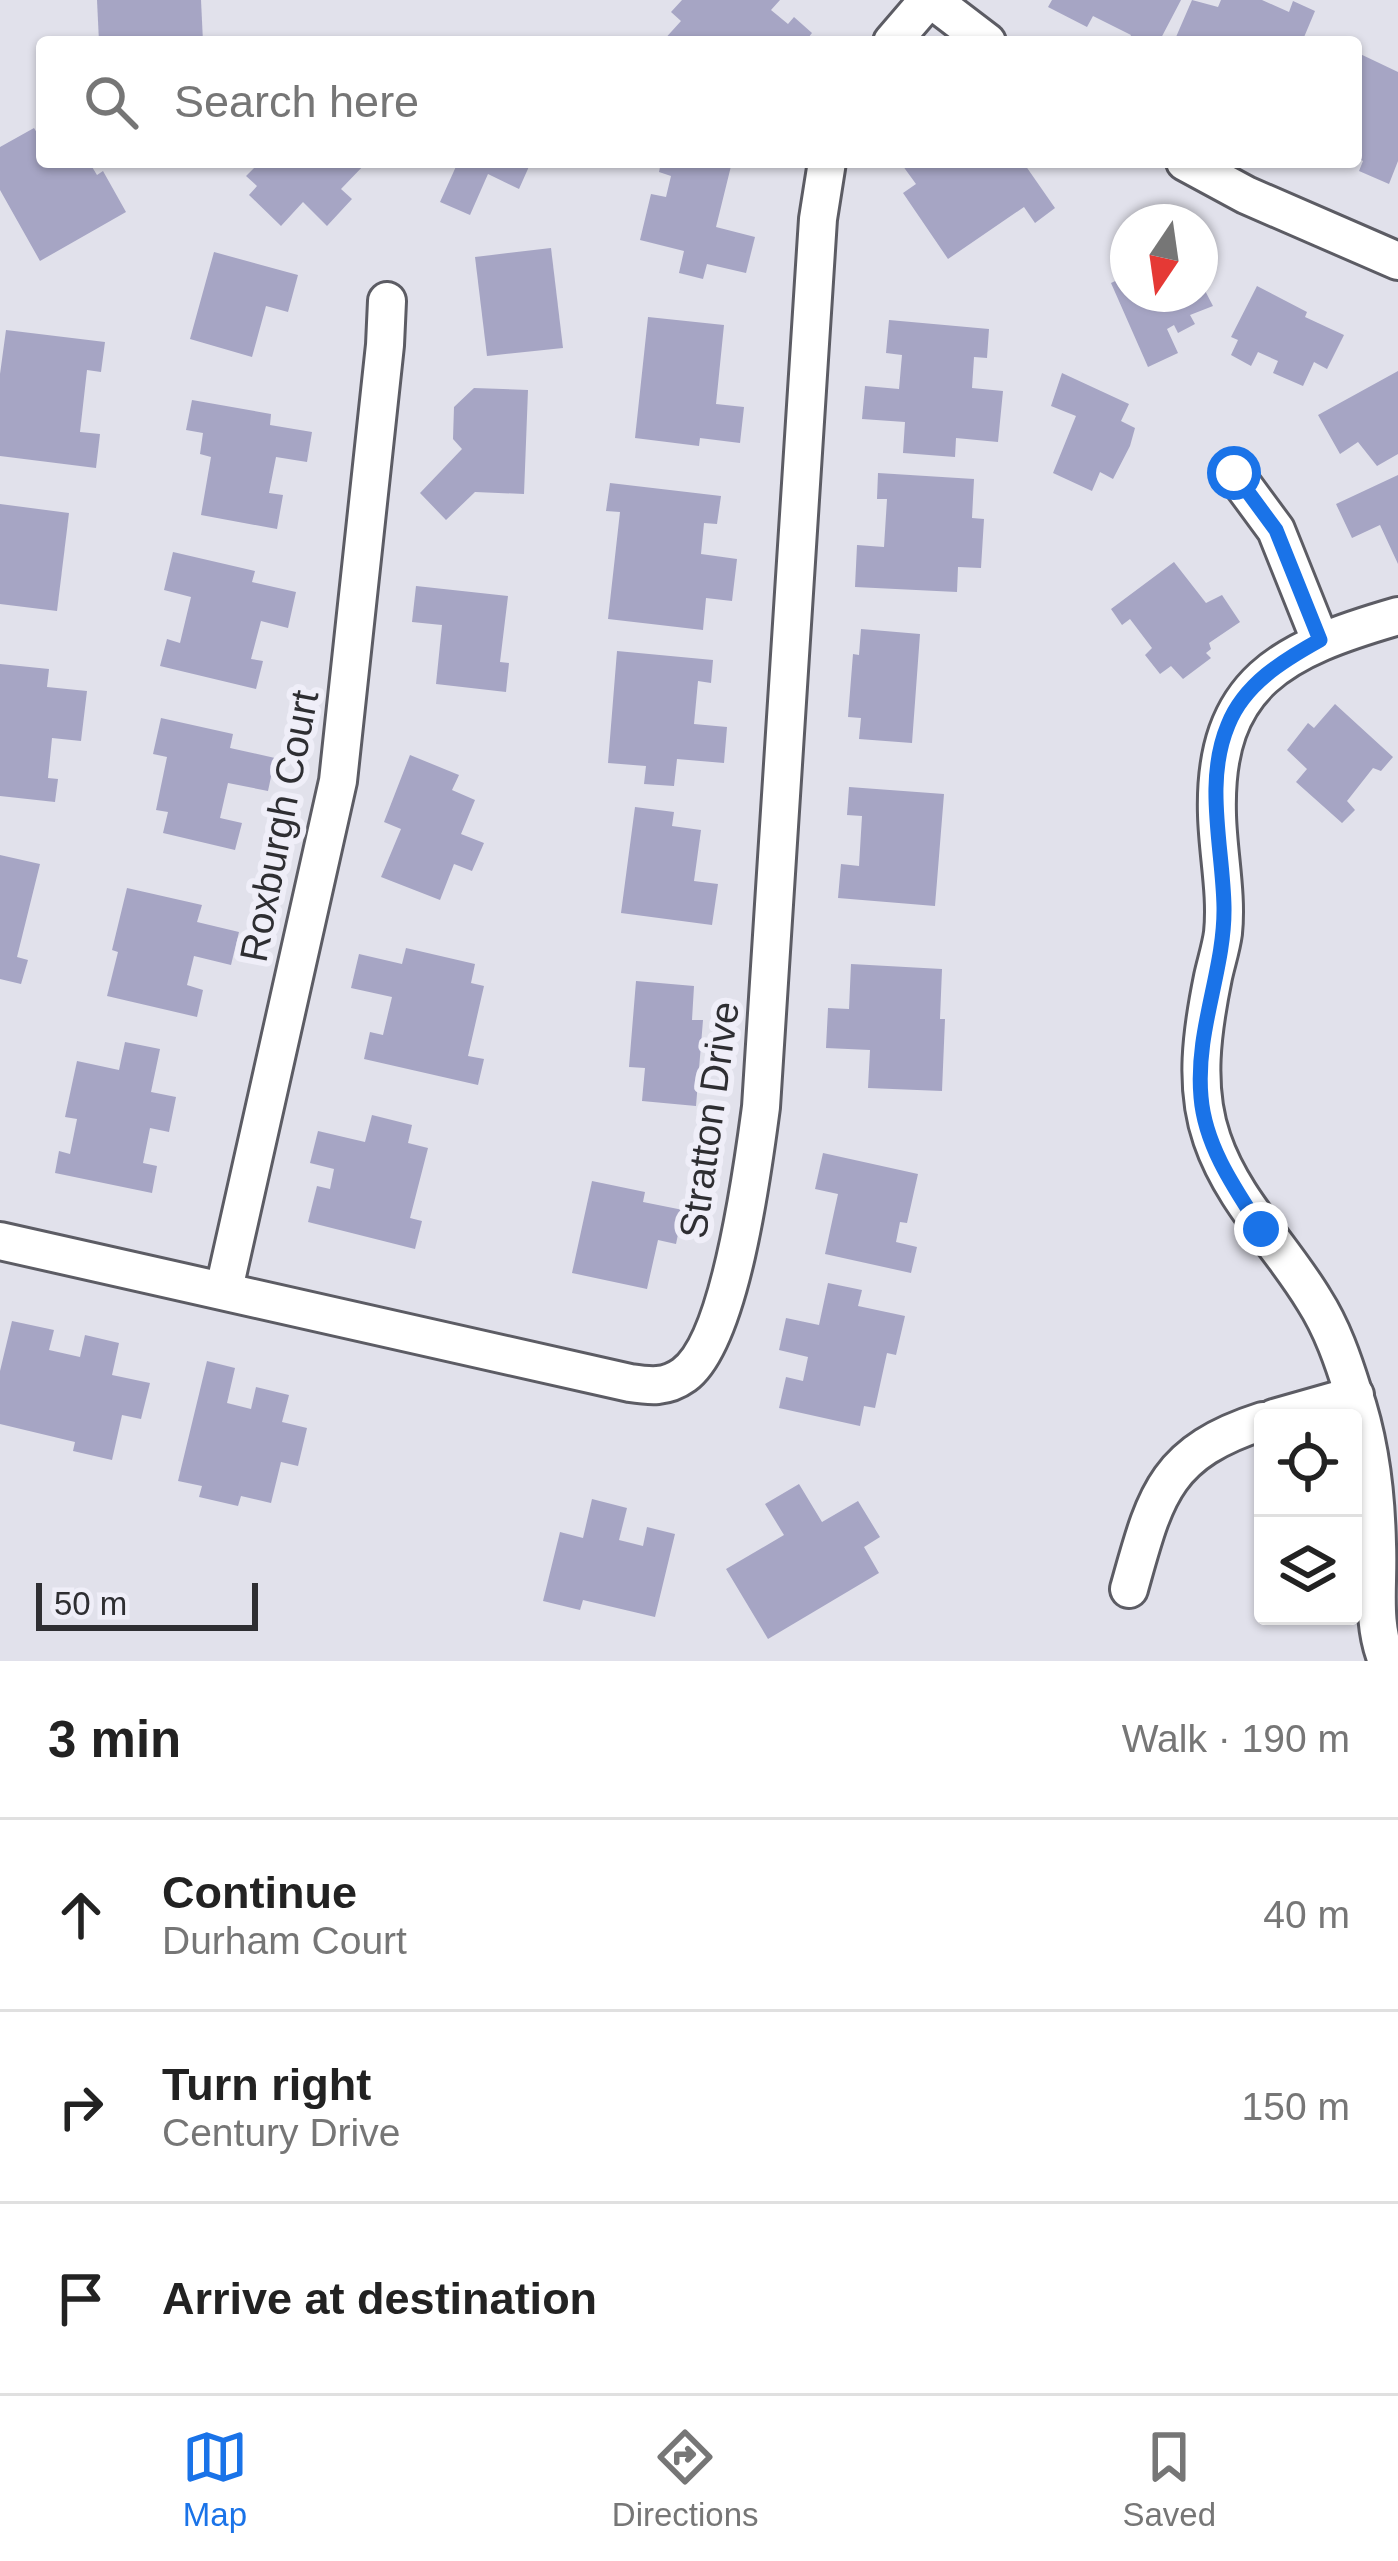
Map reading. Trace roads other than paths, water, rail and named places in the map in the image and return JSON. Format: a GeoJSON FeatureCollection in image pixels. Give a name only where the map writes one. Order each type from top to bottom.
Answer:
{"type":"FeatureCollection","features":[{"type":"Feature","properties":{"kind":"street"},"geometry":{"type":"LineString","coordinates":[[897,36],[930,0],[979,36]]}},
{"type":"Feature","properties":{"kind":"street","name":"Stratton Drive"},"geometry":{"type":"LineString","coordinates":[[0,1241],[630,1383],[661,1387],[685,1375],[710,1345],[752,1175],[761,1107],[818,219],[826,168]]}},
{"type":"Feature","properties":{"kind":"street"},"geometry":{"type":"LineString","coordinates":[[1196,168],[1398,261]]}},
{"type":"Feature","properties":{"kind":"street","name":"Roxburgh Court"},"geometry":{"type":"LineString","coordinates":[[224,1289],[338,781],[387,301]]}},
{"type":"Feature","properties":{"kind":"street"},"geometry":{"type":"LineString","coordinates":[[1234,473],[1276,530],[1320,640]]}},
{"type":"Feature","properties":{"kind":"street"},"geometry":{"type":"LineString","coordinates":[[1387,1661],[1377,1625],[1373,1475],[1354,1395],[1315,1300],[1261,1229],[1221,1162],[1201,1100],[1204,1022],[1223,936],[1216,813],[1228,724],[1262,678],[1283,661],[1320,640],[1398,616]]}},
{"type":"Feature","properties":{"kind":"street"},"geometry":{"type":"LineString","coordinates":[[1305,1409],[1354,1395]]}},
{"type":"Feature","properties":{"kind":"street"},"geometry":{"type":"LineString","coordinates":[[1129,1589],[1153,1507],[1170,1477],[1186,1459],[1254,1425]]}}]}
